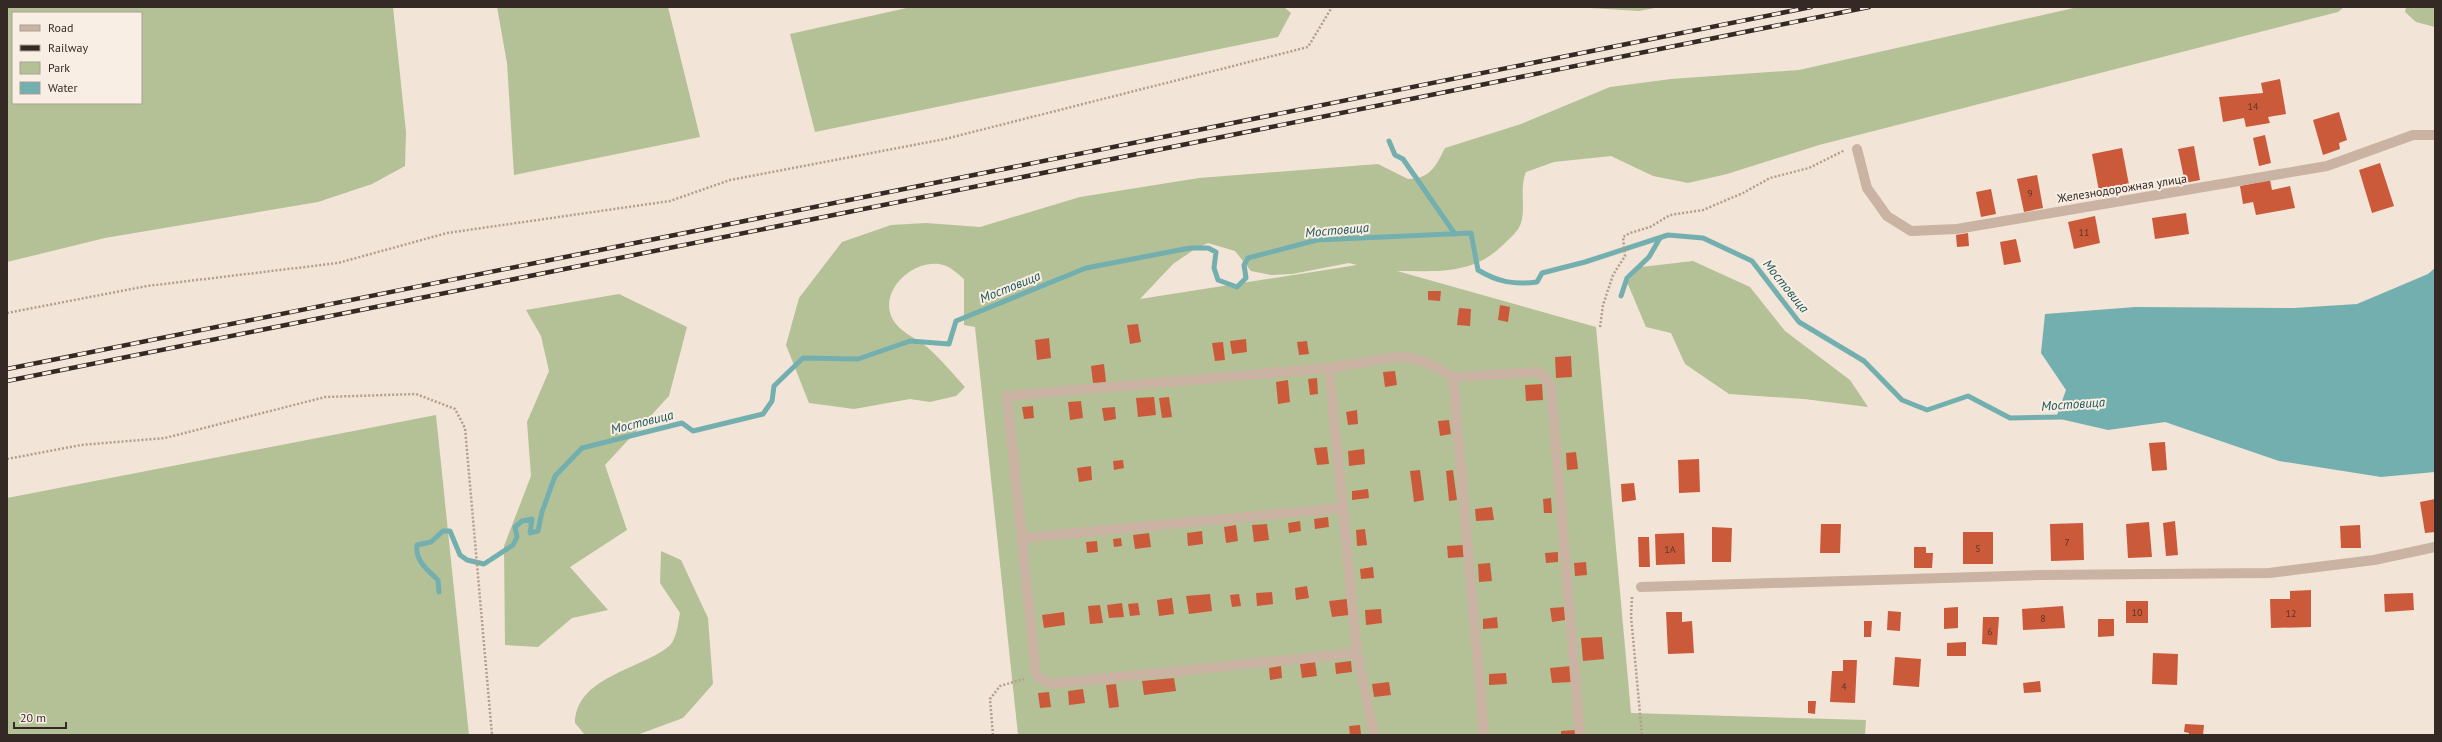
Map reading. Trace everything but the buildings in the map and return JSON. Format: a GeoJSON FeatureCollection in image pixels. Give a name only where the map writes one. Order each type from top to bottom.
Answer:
{"type":"FeatureCollection","features":[{"type":"Feature","properties":{"kind":"street","name":"Железнодорожная улица"},"geometry":{"type":"LineString","coordinates":[[1857,149],[1867,188],[1887,216],[1911,231],[1957,229],[2327,166],[2413,135],[2435,136]]}},
{"type":"Feature","properties":{"kind":"street"},"geometry":{"type":"LineString","coordinates":[[1357,654],[1049,684],[1036,675],[1006,396],[1329,368],[1396,357],[1412,358],[1432,365],[1453,377],[1538,372],[1546,378],[1551,387],[1580,735]]}},
{"type":"Feature","properties":{"kind":"street"},"geometry":{"type":"LineString","coordinates":[[1329,368],[1357,654],[1374,735]]}},
{"type":"Feature","properties":{"kind":"street"},"geometry":{"type":"LineString","coordinates":[[1453,377],[1484,735]]}},
{"type":"Feature","properties":{"kind":"street"},"geometry":{"type":"LineString","coordinates":[[1021,538],[1343,508]]}},
{"type":"Feature","properties":{"kind":"street"},"geometry":{"type":"LineString","coordinates":[[1641,587],[2041,575],[2269,573],[2374,560],[2435,547]]}},
{"type":"Feature","properties":{"kind":"path"},"geometry":{"type":"LineString","coordinates":[[7,313],[147,286],[338,263],[447,233],[670,201],[730,180],[944,139],[1308,47],[1332,7]]}},
{"type":"Feature","properties":{"kind":"path"},"geometry":{"type":"LineString","coordinates":[[1600,327],[1603,305],[1613,275],[1625,256],[1623,237],[1630,233],[1650,227],[1670,215],[1703,210],[1743,193],[1770,178],[1809,168],[1848,148],[1857,149]]}},
{"type":"Feature","properties":{"kind":"path"},"geometry":{"type":"LineString","coordinates":[[7,459],[81,445],[165,438],[325,397],[416,394],[455,409],[465,428],[492,735]]}},
{"type":"Feature","properties":{"kind":"path"},"geometry":{"type":"LineString","coordinates":[[1641,587],[1636,590],[1633,597],[1631,616],[1642,735]]}},
{"type":"Feature","properties":{"kind":"path"},"geometry":{"type":"LineString","coordinates":[[993,735],[990,699],[1000,686],[1036,675]]}},
{"type":"Feature","properties":{"kind":"green space"},"geometry":{"type":"Polygon","coordinates":[[[7,7],[393,7],[406,132],[405,166],[372,184],[318,202],[105,238],[7,262],[7,7]]]}},
{"type":"Feature","properties":{"kind":"green space"},"geometry":{"type":"Polygon","coordinates":[[[497,7],[668,7],[700,137],[514,175],[507,63],[497,7]]]}},
{"type":"Feature","properties":{"kind":"green space"},"geometry":{"type":"Polygon","coordinates":[[[911,7],[1284,7],[1291,13],[1278,37],[815,132],[790,34],[911,7]]]}},
{"type":"Feature","properties":{"kind":"green space"},"geometry":{"type":"Polygon","coordinates":[[[1574,7],[1660,7],[1639,11],[1574,7]]]}},
{"type":"Feature","properties":{"kind":"green space"},"geometry":{"type":"Polygon","coordinates":[[[2078,7],[2344,7],[2338,12],[1819,145],[1727,174],[1688,183],[1653,176],[1611,156],[1554,162],[1526,172],[1523,185],[1523,211],[1521,223],[1513,235],[1491,255],[1479,262],[1454,269],[1441,271],[1397,271],[1596,327],[1631,713],[1866,720],[1865,735],[1018,735],[975,327],[964,325],[964,279],[953,270],[943,265],[929,264],[918,267],[900,279],[890,298],[889,308],[895,323],[932,352],[965,387],[956,396],[930,402],[910,399],[854,409],[809,403],[786,345],[799,298],[842,242],[891,225],[926,223],[980,227],[1080,197],[1199,178],[1378,164],[1408,179],[1422,177],[1435,166],[1445,148],[1521,124],[1610,87],[1671,79],[1799,70],[2078,7]],[[1208,243],[1195,249],[1173,264],[1140,299],[1357,265],[1349,263],[1292,274],[1271,275],[1251,271],[1235,251],[1208,243]]]}},
{"type":"Feature","properties":{"kind":"green space"},"geometry":{"type":"Polygon","coordinates":[[[2406,7],[2435,7],[2435,27],[2416,22],[2405,12],[2406,7]]]}},
{"type":"Feature","properties":{"kind":"green space"},"geometry":{"type":"Polygon","coordinates":[[[1693,261],[1750,287],[1785,331],[1850,380],[1868,407],[1804,399],[1729,394],[1685,364],[1671,333],[1646,327],[1627,282],[1641,267],[1693,261]]]}},
{"type":"Feature","properties":{"kind":"green space"},"geometry":{"type":"Polygon","coordinates":[[[619,294],[687,327],[669,396],[605,465],[627,530],[570,567],[608,610],[572,618],[538,647],[505,645],[504,546],[531,476],[527,422],[549,371],[541,336],[526,310],[619,294]]]}},
{"type":"Feature","properties":{"kind":"green space"},"geometry":{"type":"Polygon","coordinates":[[[436,415],[469,735],[7,735],[7,498],[436,415]]]}},
{"type":"Feature","properties":{"kind":"green space"},"geometry":{"type":"Polygon","coordinates":[[[661,551],[681,560],[708,618],[713,684],[683,718],[637,735],[585,735],[575,723],[578,707],[586,695],[597,685],[611,676],[656,655],[671,644],[675,636],[680,613],[660,583],[661,551]]]}},
{"type":"Feature","properties":{"kind":"water"},"geometry":{"type":"Polygon","coordinates":[[[2435,268],[2435,472],[2381,477],[2279,461],[2165,422],[2108,430],[2056,418],[2066,390],[2041,353],[2045,314],[2135,307],[2294,308],[2357,304],[2428,274],[2435,268]]]}},
{"type":"Feature","properties":{"kind":"waterway"},"geometry":{"type":"LineString","coordinates":[[1389,141],[1395,155],[1403,159],[1455,234]]}},
{"type":"Feature","properties":{"kind":"waterway","name":"Мостовица"},"geometry":{"type":"LineString","coordinates":[[439,592],[438,580],[420,560],[417,545],[431,542],[443,531],[450,531],[460,555],[467,560],[484,564],[513,545],[517,537],[515,527],[522,521],[532,519],[530,533],[538,531],[542,512],[555,476],[582,448],[682,423],[693,431],[763,414],[772,401],[774,386],[803,358],[858,359],[910,341],[949,344],[956,321],[1086,268],[1190,248],[1208,248],[1216,252],[1214,268],[1218,280],[1237,287],[1246,278],[1244,265],[1248,258],[1317,240],[1471,233],[1478,270],[1499,280],[1521,283],[1537,282],[1542,273],[1585,262],[1668,235],[1703,238],[1752,261],[1799,322],[1864,361],[1902,400],[1927,410],[1968,396],[2010,418],[2062,417]]}},
{"type":"Feature","properties":{"kind":"waterway"},"geometry":{"type":"LineString","coordinates":[[1621,296],[1627,278],[1649,257],[1660,238]]}},
{"type":"Feature","properties":{"kind":"railway"},"geometry":{"type":"LineString","coordinates":[[7,369],[1811,7]]}},
{"type":"Feature","properties":{"kind":"railway"},"geometry":{"type":"LineString","coordinates":[[7,381],[1869,7]]}}]}
